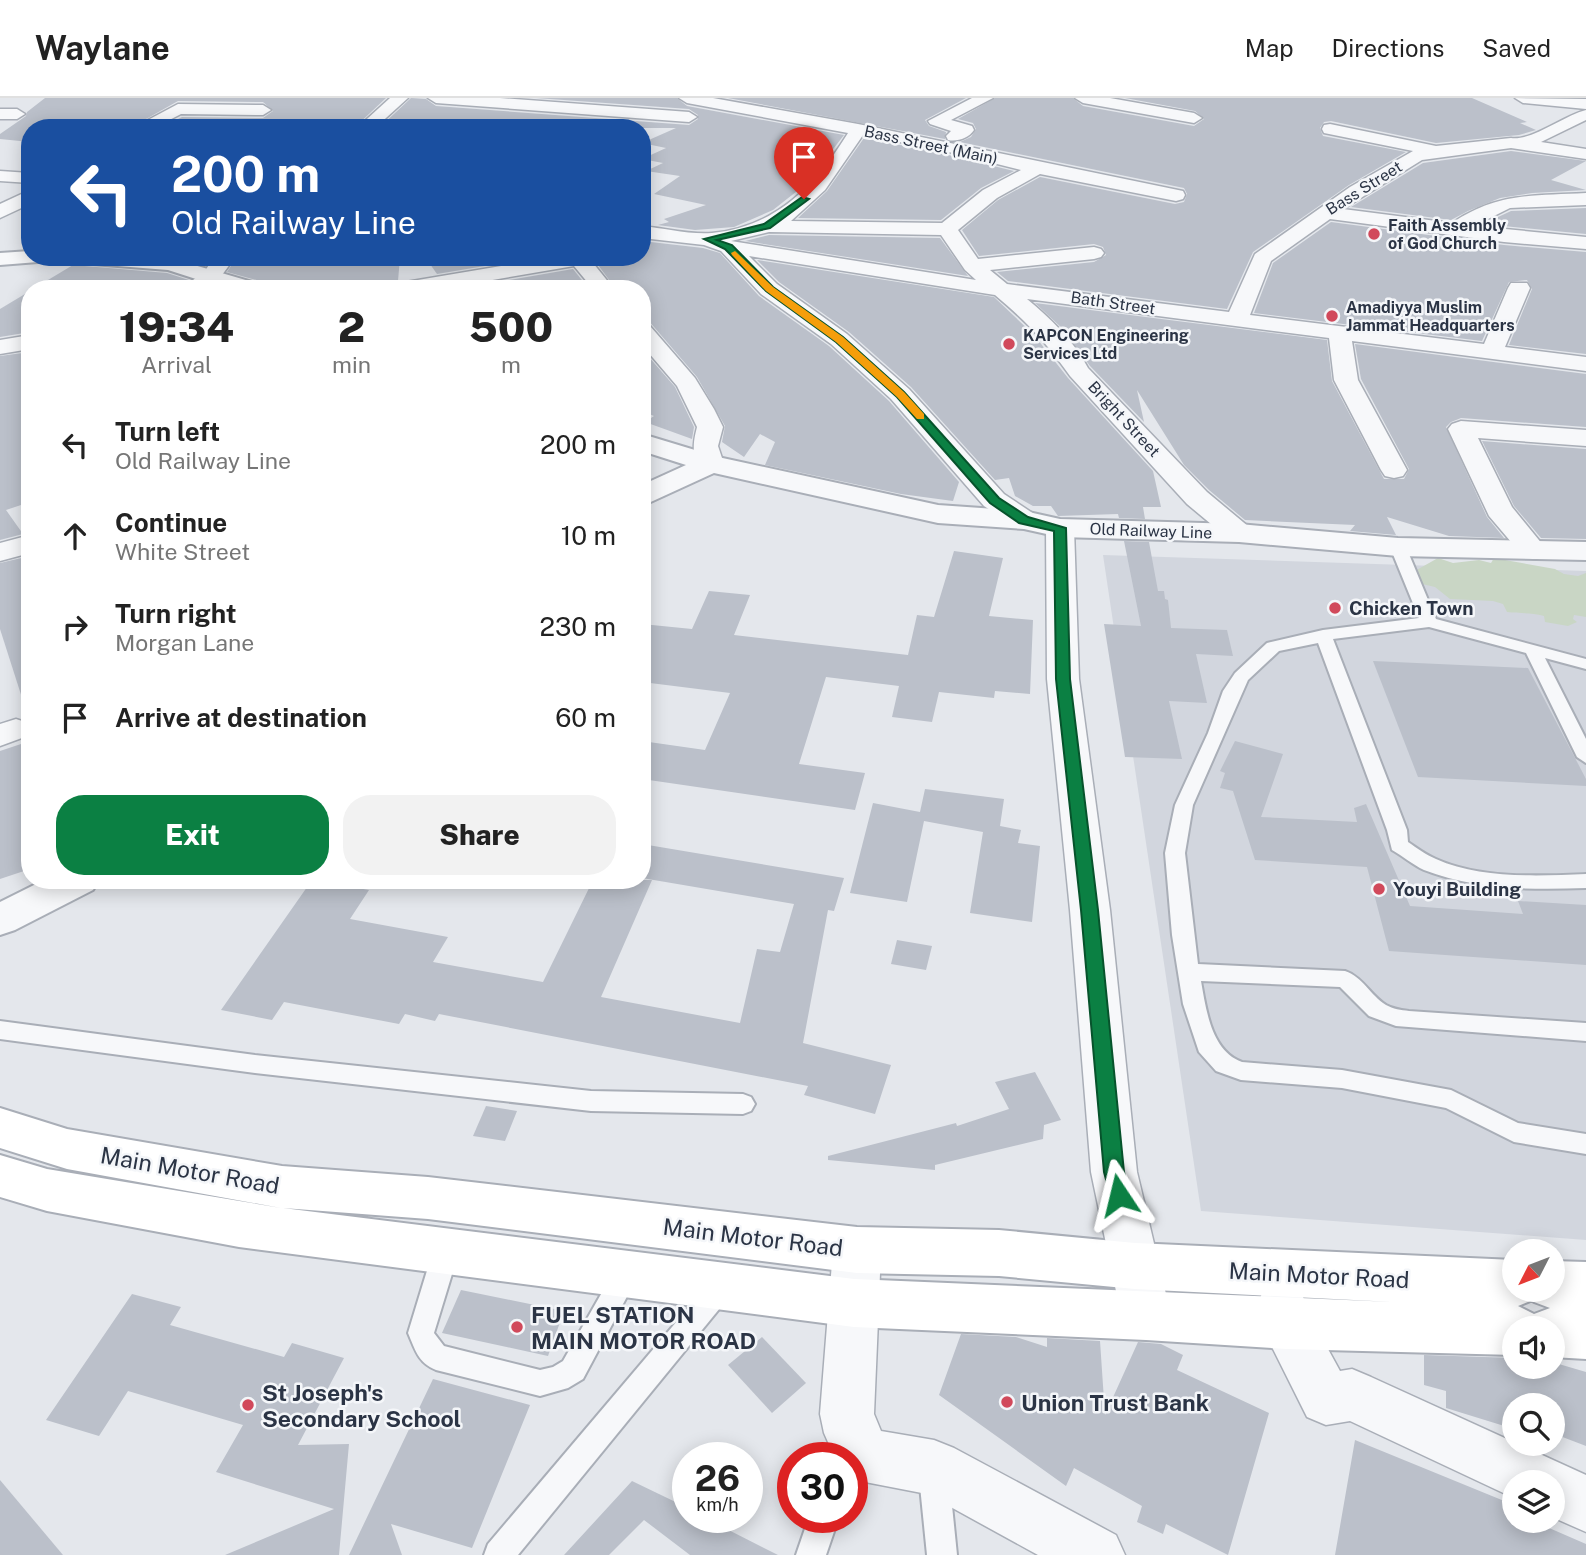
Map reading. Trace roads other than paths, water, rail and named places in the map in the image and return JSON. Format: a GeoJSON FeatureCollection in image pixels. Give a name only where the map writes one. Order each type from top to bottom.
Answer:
{"type":"FeatureCollection","features":[{"type":"Feature","properties":{"kind":"main road","name":"Main Motor Road"},"geometry":{"type":"LineString","coordinates":[[0,1128],[67,1149],[282,1187],[428,1198],[857,1250],[999,1253],[1140,1290],[1287,1324],[1502,1330]]}},
{"type":"Feature","properties":{"kind":"main road","name":"Main Motor Road"},"geometry":{"type":"LineString","coordinates":[[0,1176],[47,1190],[239,1225],[854,1303],[1140,1290],[1272,1273],[1502,1283]]}},
{"type":"Feature","properties":{"kind":"main road"},"geometry":{"type":"LineString","coordinates":[[1565,1285],[1586,1286]]}},
{"type":"Feature","properties":{"kind":"main road"},"geometry":{"type":"LineString","coordinates":[[1565,1333],[1586,1334]]}},
{"type":"Feature","properties":{"kind":"street"},"geometry":{"type":"LineString","coordinates":[[376,119],[400,98]]}},
{"type":"Feature","properties":{"kind":"street"},"geometry":{"type":"LineString","coordinates":[[436,98],[506,100],[690,117]]}},
{"type":"Feature","properties":{"kind":"street","name":"Bass Street (Main)"},"geometry":{"type":"LineString","coordinates":[[687,98],[723,100],[1175,195]]}},
{"type":"Feature","properties":{"kind":"street"},"geometry":{"type":"LineString","coordinates":[[937,144],[966,130],[937,119],[985,98]]}},
{"type":"Feature","properties":{"kind":"street"},"geometry":{"type":"LineString","coordinates":[[1083,98],[1194,117]]}},
{"type":"Feature","properties":{"kind":"street"},"geometry":{"type":"LineString","coordinates":[[1523,98],[1586,104]]}},
{"type":"Feature","properties":{"kind":"street"},"geometry":{"type":"LineString","coordinates":[[654,132],[723,100]]}},
{"type":"Feature","properties":{"kind":"street"},"geometry":{"type":"LineString","coordinates":[[250,119],[281,102]]}},
{"type":"Feature","properties":{"kind":"street"},"geometry":{"type":"LineString","coordinates":[[557,119],[563,107]]}},
{"type":"Feature","properties":{"kind":"street"},"geometry":{"type":"LineString","coordinates":[[159,119],[178,109],[263,110]]}},
{"type":"Feature","properties":{"kind":"street"},"geometry":{"type":"LineString","coordinates":[[1527,144],[1561,124],[1586,116]]}},
{"type":"Feature","properties":{"kind":"street"},"geometry":{"type":"LineString","coordinates":[[651,251],[718,243],[767,226],[790,211],[819,186],[843,155],[858,129]]}},
{"type":"Feature","properties":{"kind":"street"},"geometry":{"type":"LineString","coordinates":[[1329,129],[1436,151]]}},
{"type":"Feature","properties":{"kind":"street","name":"Bass Street"},"geometry":{"type":"LineString","coordinates":[[1237,320],[1262,258],[1325,213],[1416,156],[1436,151],[1527,144],[1586,154]]}},
{"type":"Feature","properties":{"kind":"street"},"geometry":{"type":"LineString","coordinates":[[767,226],[947,229],[990,194],[1037,168]]}},
{"type":"Feature","properties":{"kind":"street"},"geometry":{"type":"LineString","coordinates":[[0,176],[21,177]]}},
{"type":"Feature","properties":{"kind":"street"},"geometry":{"type":"LineString","coordinates":[[1458,228],[1478,215],[1507,203],[1586,199]]}},
{"type":"Feature","properties":{"kind":"street"},"geometry":{"type":"LineString","coordinates":[[0,212],[21,202]]}},
{"type":"Feature","properties":{"kind":"street"},"geometry":{"type":"LineString","coordinates":[[1325,213],[1504,236],[1586,243]]}},
{"type":"Feature","properties":{"kind":"street","name":"Bright Street"},"geometry":{"type":"LineString","coordinates":[[947,229],[972,266],[1034,316],[1070,356],[1078,370],[1197,498],[1239,533]]}},
{"type":"Feature","properties":{"kind":"street","name":"Bath Street"},"geometry":{"type":"LineString","coordinates":[[651,233],[950,283],[1340,335],[1586,364]]}},
{"type":"Feature","properties":{"kind":"street"},"geometry":{"type":"LineString","coordinates":[[718,243],[769,289],[839,340],[900,394],[994,500],[1042,524],[1090,910],[1114,1172],[1140,1290]]}},
{"type":"Feature","properties":{"kind":"street"},"geometry":{"type":"LineString","coordinates":[[972,266],[1094,253]]}},
{"type":"Feature","properties":{"kind":"street"},"geometry":{"type":"LineString","coordinates":[[0,260],[21,258]]}},
{"type":"Feature","properties":{"kind":"street"},"geometry":{"type":"LineString","coordinates":[[202,280],[219,266]]}},
{"type":"Feature","properties":{"kind":"street"},"geometry":{"type":"LineString","coordinates":[[430,280],[527,266]]}},
{"type":"Feature","properties":{"kind":"street"},"geometry":{"type":"LineString","coordinates":[[1492,351],[1519,288]]}},
{"type":"Feature","properties":{"kind":"street"},"geometry":{"type":"LineString","coordinates":[[1340,335],[1346,380],[1394,470]]}},
{"type":"Feature","properties":{"kind":"street"},"geometry":{"type":"LineString","coordinates":[[651,341],[687,383],[702,410],[710,427],[705,446],[711,464],[651,492]]}},
{"type":"Feature","properties":{"kind":"street"},"geometry":{"type":"LineString","coordinates":[[0,347],[21,344]]}},
{"type":"Feature","properties":{"kind":"street"},"geometry":{"type":"LineString","coordinates":[[1533,550],[1499,510],[1461,429],[1586,438]]}},
{"type":"Feature","properties":{"kind":"street","name":"Old Railway Line"},"geometry":{"type":"LineString","coordinates":[[651,445],[711,464],[938,514],[1042,524],[1239,533],[1398,547],[1586,551]]}},
{"type":"Feature","properties":{"kind":"street"},"geometry":{"type":"LineString","coordinates":[[0,552],[21,546]]}},
{"type":"Feature","properties":{"kind":"street"},"geometry":{"type":"LineString","coordinates":[[0,920],[61,889]]}},
{"type":"Feature","properties":{"kind":"street"},"geometry":{"type":"LineString","coordinates":[[847,1442],[857,1250]]}},
{"type":"Feature","properties":{"kind":"street"},"geometry":{"type":"LineString","coordinates":[[1272,1273],[1287,1324],[1326,1399],[1352,1395],[1515,1470]]}},
{"type":"Feature","properties":{"kind":"street"},"geometry":{"type":"LineString","coordinates":[[868,1456],[934,1468],[1096,1555]]}},
{"type":"Feature","properties":{"kind":"street"},"geometry":{"type":"LineString","coordinates":[[1565,1494],[1586,1504]]}},
{"type":"Feature","properties":{"kind":"lane"},"geometry":{"type":"LineString","coordinates":[[1398,547],[1429,622]]}},
{"type":"Feature","properties":{"kind":"lane"},"geometry":{"type":"LineString","coordinates":[[1586,664],[1429,622],[1324,635],[1273,647],[1241,677],[1232,691],[1217,733],[1184,805],[1175,853],[1194,1004],[1210,1052],[1224,1065],[1241,1072],[1342,1079],[1451,1099],[1514,1132],[1586,1144]]}},
{"type":"Feature","properties":{"kind":"lane"},"geometry":{"type":"LineString","coordinates":[[1324,635],[1397,830],[1399,845],[1430,864],[1483,876],[1559,882],[1586,881]]}},
{"type":"Feature","properties":{"kind":"lane"},"geometry":{"type":"LineString","coordinates":[[1533,650],[1586,757]]}},
{"type":"Feature","properties":{"kind":"lane"},"geometry":{"type":"LineString","coordinates":[[1188,972],[1345,979],[1356,986],[1374,1008],[1383,1014],[1409,1020],[1586,1032]]}},
{"type":"Feature","properties":{"kind":"lane"},"geometry":{"type":"LineString","coordinates":[[0,1030],[255,1065],[591,1101],[743,1104]]}},
{"type":"Feature","properties":{"kind":"lane"},"geometry":{"type":"LineString","coordinates":[[446,1251],[422,1333],[428,1349],[436,1357],[540,1383],[558,1379],[573,1370],[626,1273]]}},
{"type":"Feature","properties":{"kind":"lane"},"geometry":{"type":"LineString","coordinates":[[499,1555],[723,1286]]}},
{"type":"Feature","properties":{"kind":"lane"},"geometry":{"type":"LineString","coordinates":[[934,1468],[942,1555]]}},
{"type":"Feature","properties":{"kind":"lane"},"geometry":{"type":"LineString","coordinates":[[811,1555],[819,1533]]}},
{"type":"Feature","properties":{"kind":"place","name":"Faith Assembly of God Church"},"geometry":{"type":"Point","coordinates":[1374,234]}},
{"type":"Feature","properties":{"kind":"place","name":"Amadiyya Muslim Jammat Headquarters"},"geometry":{"type":"Point","coordinates":[1332,316]}},
{"type":"Feature","properties":{"kind":"place","name":"KAPCON Engineering Services Ltd"},"geometry":{"type":"Point","coordinates":[1009,344]}},
{"type":"Feature","properties":{"kind":"place","name":"Chicken Town"},"geometry":{"type":"Point","coordinates":[1335,608]}},
{"type":"Feature","properties":{"kind":"place","name":"Youyi Building"},"geometry":{"type":"Point","coordinates":[1379,889]}},
{"type":"Feature","properties":{"kind":"place","name":"FUEL STATION MAIN MOTOR ROAD"},"geometry":{"type":"Point","coordinates":[517,1327]}},
{"type":"Feature","properties":{"kind":"place","name":"Union Trust Bank"},"geometry":{"type":"Point","coordinates":[1007,1402]}},
{"type":"Feature","properties":{"kind":"place","name":"St Joseph's Secondary School"},"geometry":{"type":"Point","coordinates":[248,1405]}}]}
